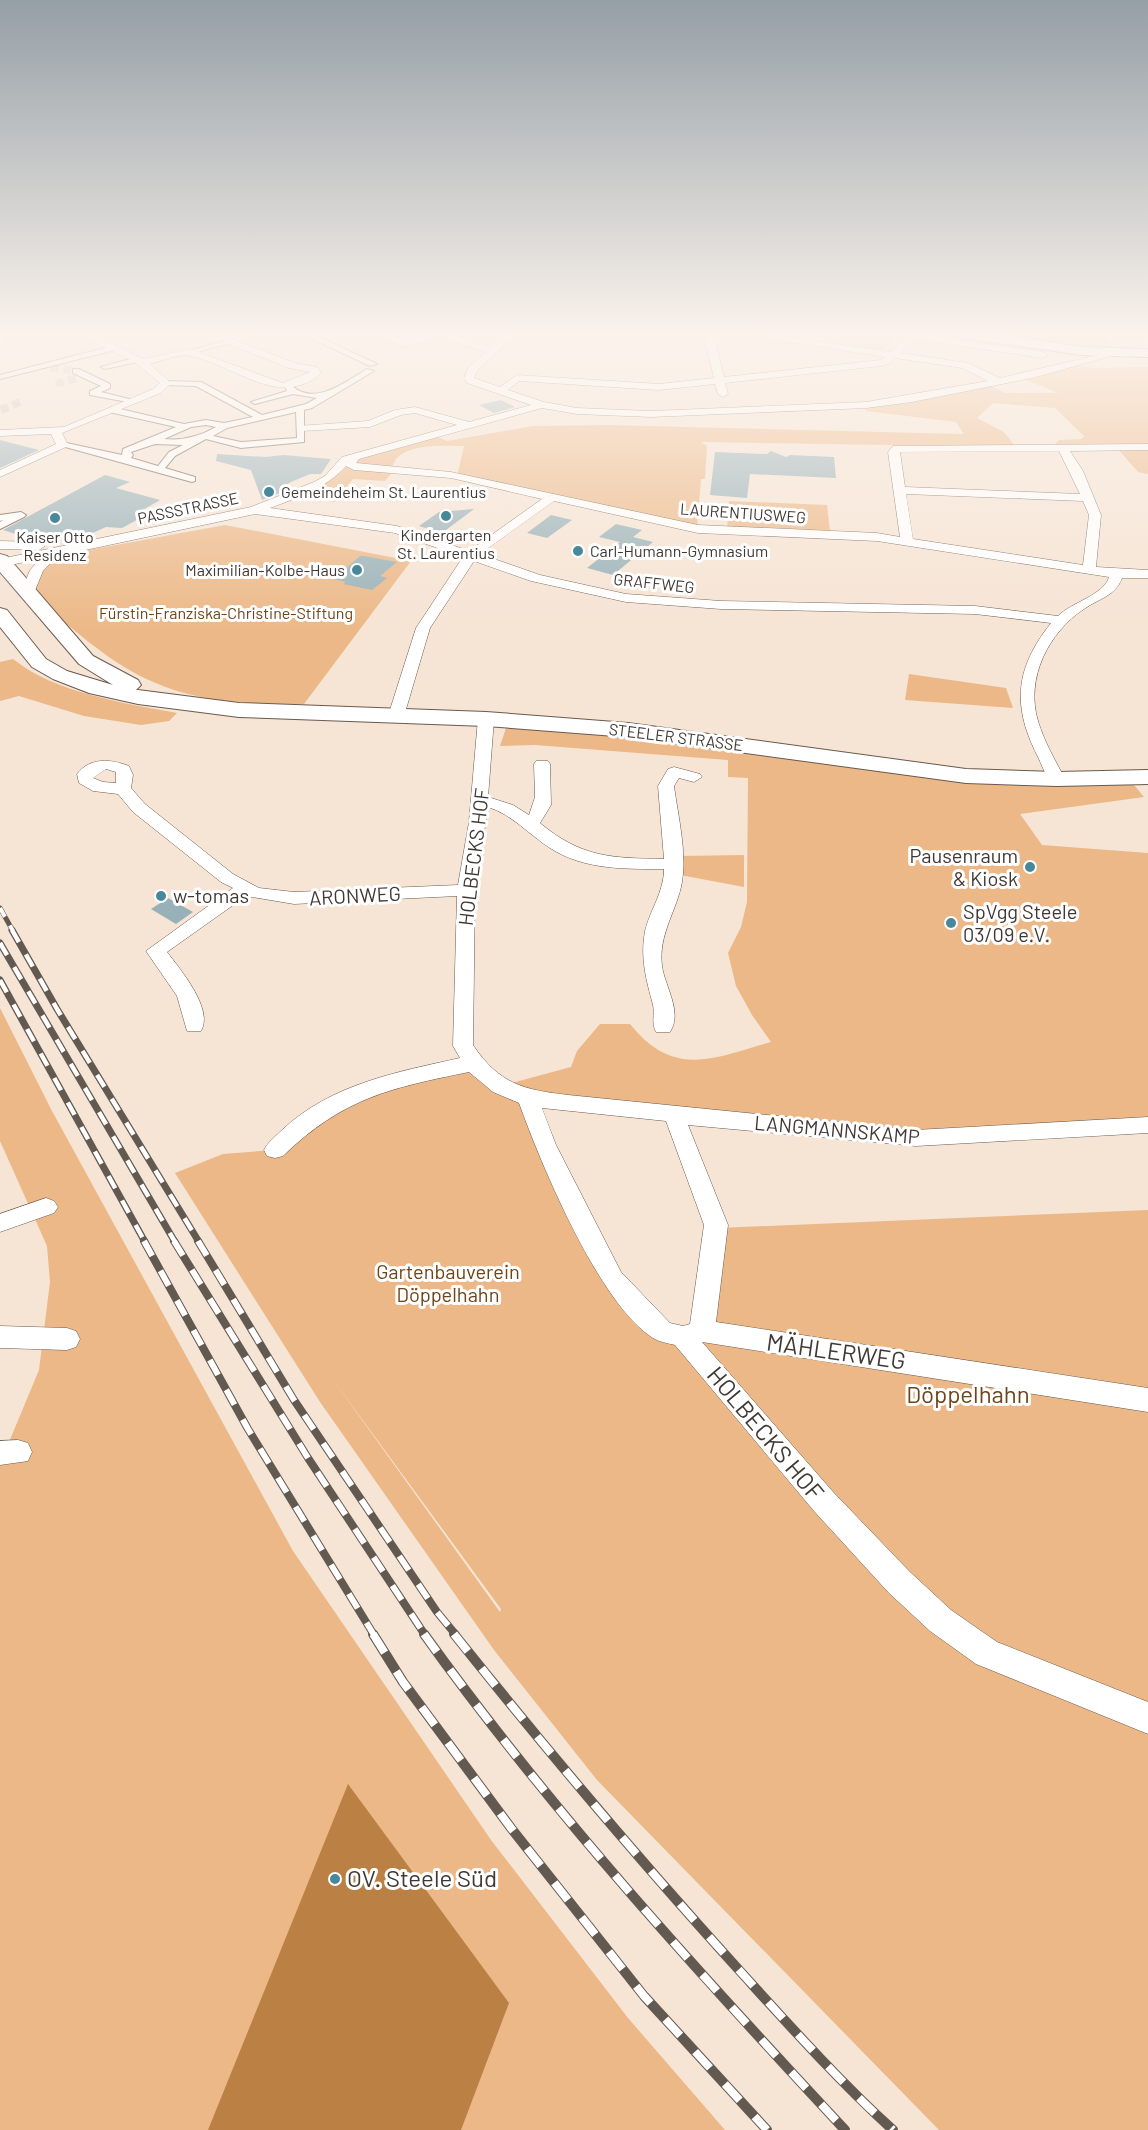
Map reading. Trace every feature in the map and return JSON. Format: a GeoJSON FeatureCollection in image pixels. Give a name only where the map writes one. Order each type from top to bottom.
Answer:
{"type":"FeatureCollection","features":[{"type":"Feature","properties":{"kind":"main road","name":"STEELER STRASSE"},"geometry":{"type":"LineString","coordinates":[[1,560],[29,590],[86,660],[132,686],[202,705]]}},
{"type":"Feature","properties":{"kind":"main road"},"geometry":{"type":"LineString","coordinates":[[1,560],[21,600],[43,609]]}},
{"type":"Feature","properties":{"kind":"main road","name":"STEELER STRASSE"},"geometry":{"type":"LineString","coordinates":[[0,614],[39,663],[60,675],[97,688],[138,698],[239,710],[486,719],[628,730],[966,776],[1057,780],[1148,777]]}},
{"type":"Feature","properties":{"kind":"street"},"geometry":{"type":"LineString","coordinates":[[122,459],[129,455],[126,451],[172,431]]}},
{"type":"Feature","properties":{"kind":"street"},"geometry":{"type":"LineString","coordinates":[[160,469],[172,454],[216,431]]}},
{"type":"Feature","properties":{"kind":"street"},"geometry":{"type":"LineString","coordinates":[[154,441],[168,444],[208,437],[241,445],[301,440],[302,431]]}},
{"type":"Feature","properties":{"kind":"street","name":"PASSSTRASSE"},"geometry":{"type":"LineString","coordinates":[[1,560],[72,549],[255,510],[318,484],[329,478],[344,461],[356,456],[446,431]]}},
{"type":"Feature","properties":{"kind":"street"},"geometry":{"type":"LineString","coordinates":[[4,433],[56,432],[62,445]]}},
{"type":"Feature","properties":{"kind":"street"},"geometry":{"type":"LineString","coordinates":[[2,472],[62,445],[192,479]]}},
{"type":"Feature","properties":{"kind":"street"},"geometry":{"type":"LineString","coordinates":[[907,541],[894,452],[897,448],[1148,447]]}},
{"type":"Feature","properties":{"kind":"street"},"geometry":{"type":"LineString","coordinates":[[1063,448],[1089,498],[1095,515],[1089,569]]}},
{"type":"Feature","properties":{"kind":"street","name":"LAURENTIUSWEG"},"geometry":{"type":"LineString","coordinates":[[356,456],[350,463],[354,467],[444,474],[698,529],[866,536],[1116,574],[1148,574]]}},
{"type":"Feature","properties":{"kind":"street"},"geometry":{"type":"LineString","coordinates":[[900,490],[1089,498]]}},
{"type":"Feature","properties":{"kind":"street"},"geometry":{"type":"LineString","coordinates":[[396,716],[423,628],[464,563],[551,498]]}},
{"type":"Feature","properties":{"kind":"street","name":"GRAFFWEG"},"geometry":{"type":"LineString","coordinates":[[255,510],[397,530],[560,585],[645,600],[722,605],[975,610],[1060,620]]}},
{"type":"Feature","properties":{"kind":"street"},"geometry":{"type":"LineString","coordinates":[[0,518],[21,515],[0,526]]}},
{"type":"Feature","properties":{"kind":"street","name":"PASSSTRASSE"},"geometry":{"type":"LineString","coordinates":[[1,560],[72,549]]}},
{"type":"Feature","properties":{"kind":"street"},"geometry":{"type":"LineString","coordinates":[[29,590],[37,570],[53,552]]}},
{"type":"Feature","properties":{"kind":"street"},"geometry":{"type":"LineString","coordinates":[[1057,780],[1028,712],[1027,689],[1037,656],[1060,620],[1111,588],[1116,574]]}},
{"type":"Feature","properties":{"kind":"street","name":"HOLBECKS HOF"},"geometry":{"type":"LineString","coordinates":[[486,719],[480,800],[466,890],[463,1046],[480,1072],[501,1087],[528,1098],[545,1145],[612,1279],[639,1310],[662,1331],[693,1334],[816,1495],[944,1626],[987,1653],[1148,1718]]}},
{"type":"Feature","properties":{"kind":"street"},"geometry":{"type":"LineString","coordinates":[[530,822],[538,819],[543,812],[542,764]]}},
{"type":"Feature","properties":{"kind":"street"},"geometry":{"type":"LineString","coordinates":[[663,1027],[664,1009],[652,965],[655,930],[673,882],[666,786],[674,772],[694,777]]}},
{"type":"Feature","properties":{"kind":"street","name":"ARONWEG"},"geometry":{"type":"LineString","coordinates":[[123,789],[139,808],[227,878],[245,888],[269,896],[294,898],[466,890]]}},
{"type":"Feature","properties":{"kind":"street"},"geometry":{"type":"LineString","coordinates":[[480,800],[498,802],[513,809],[559,846],[580,856],[606,862],[673,864]]}},
{"type":"Feature","properties":{"kind":"street"},"geometry":{"type":"LineString","coordinates":[[194,1026],[195,1013],[188,998],[156,951],[245,888]]}},
{"type":"Feature","properties":{"kind":"street"},"geometry":{"type":"LineString","coordinates":[[275,1150],[297,1127],[341,1097],[390,1081],[474,1063]]}},
{"type":"Feature","properties":{"kind":"street","name":"LANGMANNSKAMP"},"geometry":{"type":"LineString","coordinates":[[528,1098],[916,1138],[1148,1125]]}},
{"type":"Feature","properties":{"kind":"street"},"geometry":{"type":"LineString","coordinates":[[678,1115],[677,1125],[716,1225],[693,1334]]}},
{"type":"Feature","properties":{"kind":"street"},"geometry":{"type":"LineString","coordinates":[[0,1223],[46,1207]]}},
{"type":"Feature","properties":{"kind":"street","name":"MÄHLERWEG"},"geometry":{"type":"LineString","coordinates":[[693,1334],[1148,1400]]}},
{"type":"Feature","properties":{"kind":"street"},"geometry":{"type":"LineString","coordinates":[[0,1337],[67,1339]]}},
{"type":"Feature","properties":{"kind":"green space"},"geometry":{"type":"Polygon","coordinates":[[[502,431],[861,431],[964,434],[962,431],[1003,431],[1016,447],[701,442],[707,446],[705,479],[701,479],[697,529],[457,476],[464,446],[430,446],[412,449],[396,459],[391,469],[394,470],[385,481],[353,479],[334,502],[298,494],[352,459],[438,437],[447,441],[502,431]]]}},
{"type":"Feature","properties":{"kind":"green space"},"geometry":{"type":"Polygon","coordinates":[[[1079,431],[1148,431],[1148,474],[1138,472],[1117,448],[1052,447],[1059,440],[1082,439],[1084,436],[1079,431]]]}},
{"type":"Feature","properties":{"kind":"green space"},"geometry":{"type":"Polygon","coordinates":[[[729,501],[827,505],[830,532],[727,530],[729,501]]]}},
{"type":"Feature","properties":{"kind":"green space","name":"Fürstin-Franziska-Christine-Stiftung"},"geometry":{"type":"Polygon","coordinates":[[[225,525],[411,561],[304,704],[226,701],[188,694],[151,681],[119,664],[33,595],[41,573],[56,556],[225,525]]]}},
{"type":"Feature","properties":{"kind":"green space"},"geometry":{"type":"Polygon","coordinates":[[[13,659],[30,671],[69,688],[91,695],[177,713],[169,721],[141,725],[84,716],[19,696],[0,701],[0,662],[13,659]]]}},
{"type":"Feature","properties":{"kind":"green space"},"geometry":{"type":"Polygon","coordinates":[[[909,674],[1006,688],[1013,708],[905,700],[909,674]]]}},
{"type":"Feature","properties":{"kind":"green space"},"geometry":{"type":"Polygon","coordinates":[[[549,723],[922,771],[1129,779],[1144,797],[1020,814],[1042,845],[1148,853],[1148,1123],[944,1139],[528,1098],[612,1279],[662,1331],[703,1331],[718,1228],[1148,1210],[1148,2130],[939,2130],[597,1780],[494,1650],[320,1402],[175,1173],[223,1154],[274,1150],[341,1098],[473,1062],[501,1086],[571,1067],[577,1051],[600,1024],[630,1024],[646,1041],[663,1052],[679,1058],[696,1060],[731,1054],[771,1042],[752,1015],[736,986],[728,953],[741,927],[747,902],[748,778],[728,777],[728,760],[535,745],[500,746],[506,728],[549,723]],[[334,1381],[500,1612],[501,1609],[334,1381]]]}},
{"type":"Feature","properties":{"kind":"green space"},"geometry":{"type":"Polygon","coordinates":[[[744,855],[744,887],[680,875],[681,856],[744,855]]]}},
{"type":"Feature","properties":{"kind":"green space"},"geometry":{"type":"Polygon","coordinates":[[[0,1008],[52,1111],[293,1551],[491,1840],[628,2018],[725,2130],[0,2130],[0,1453],[4,1454],[39,1370],[50,1282],[47,1246],[0,1141],[0,1008]]]}},
{"type":"Feature","properties":{"kind":"shaded area"},"geometry":{"type":"Polygon","coordinates":[[[348,1784],[509,2003],[461,2130],[208,2130],[348,1784]]]}},
{"type":"Feature","properties":{"kind":"building"},"geometry":{"type":"Polygon","coordinates":[[[0,440],[39,450],[0,468],[0,440]]]}},
{"type":"Feature","properties":{"kind":"building"},"geometry":{"type":"Polygon","coordinates":[[[771,451],[786,457],[790,455],[834,457],[836,478],[750,474],[747,498],[710,495],[715,452],[767,454],[771,451]]]}},
{"type":"Feature","properties":{"kind":"building"},"geometry":{"type":"Polygon","coordinates":[[[217,454],[266,457],[283,455],[331,459],[321,474],[310,474],[291,482],[286,485],[285,491],[262,500],[251,470],[216,461],[217,454]]]}},
{"type":"Feature","properties":{"kind":"building"},"geometry":{"type":"Polygon","coordinates":[[[105,475],[130,482],[116,488],[160,500],[136,514],[144,516],[122,528],[106,527],[77,540],[39,531],[19,535],[3,530],[105,475]]]}},
{"type":"Feature","properties":{"kind":"building","name":"Kindergarten St. Laurentius"},"geometry":{"type":"Polygon","coordinates":[[[474,509],[442,533],[419,526],[439,512],[474,509]]]}},
{"type":"Feature","properties":{"kind":"building"},"geometry":{"type":"Polygon","coordinates":[[[551,515],[572,520],[547,538],[527,533],[551,515]]]}},
{"type":"Feature","properties":{"kind":"building","name":"Carl-Humann-Gymnasium"},"geometry":{"type":"Polygon","coordinates":[[[616,524],[642,530],[633,537],[653,542],[613,575],[587,568],[620,542],[599,537],[616,524]]]}},
{"type":"Feature","properties":{"kind":"building"},"geometry":{"type":"Polygon","coordinates":[[[360,556],[397,562],[380,576],[387,578],[372,590],[343,584],[346,582],[334,579],[360,556]]]}},
{"type":"Feature","properties":{"kind":"building"},"geometry":{"type":"Polygon","coordinates":[[[168,898],[193,912],[176,924],[151,909],[168,898]]]}},
{"type":"Feature","properties":{"kind":"railway"},"geometry":{"type":"LineString","coordinates":[[0,908],[13,931]]}},
{"type":"Feature","properties":{"kind":"railway"},"geometry":{"type":"LineString","coordinates":[[12,930],[57,1009],[199,1242]]}},
{"type":"Feature","properties":{"kind":"railway"},"geometry":{"type":"LineString","coordinates":[[0,943],[175,1242]]}},
{"type":"Feature","properties":{"kind":"railway"},"geometry":{"type":"LineString","coordinates":[[0,980],[145,1242]]}},
{"type":"Feature","properties":{"kind":"railway"},"geometry":{"type":"LineString","coordinates":[[144,1241],[248,1429],[374,1635]]}},
{"type":"Feature","properties":{"kind":"railway"},"geometry":{"type":"LineString","coordinates":[[174,1241],[308,1458],[425,1635]]}},
{"type":"Feature","properties":{"kind":"railway"},"geometry":{"type":"LineString","coordinates":[[198,1241],[294,1400],[437,1612],[456,1635]]}},
{"type":"Feature","properties":{"kind":"railway"},"geometry":{"type":"LineString","coordinates":[[373,1634],[403,1682],[511,1828],[644,1996],[767,2130]]}},
{"type":"Feature","properties":{"kind":"railway"},"geometry":{"type":"LineString","coordinates":[[424,1634],[472,1700],[574,1827],[680,1950],[845,2130]]}},
{"type":"Feature","properties":{"kind":"railway"},"geometry":{"type":"LineString","coordinates":[[454,1634],[523,1720],[702,1929],[814,2052],[893,2130]]}},
{"type":"Feature","properties":{"kind":"place","name":"Gemeindeheim St. Laurentius"},"geometry":{"type":"Point","coordinates":[269,492]}},
{"type":"Feature","properties":{"kind":"place","name":"Kindergarten St. Laurentius"},"geometry":{"type":"Point","coordinates":[446,516]}},
{"type":"Feature","properties":{"kind":"place","name":"Kaiser Otto Residenz"},"geometry":{"type":"Point","coordinates":[55,518]}},
{"type":"Feature","properties":{"kind":"place","name":"Carl-Humann-Gymnasium"},"geometry":{"type":"Point","coordinates":[578,551]}},
{"type":"Feature","properties":{"kind":"place","name":"Maximilian-Kolbe-Haus"},"geometry":{"type":"Point","coordinates":[357,570]}},
{"type":"Feature","properties":{"kind":"place","name":"Pausenraum & Kiosk"},"geometry":{"type":"Point","coordinates":[1030,867]}},
{"type":"Feature","properties":{"kind":"place","name":"w-tomas"},"geometry":{"type":"Point","coordinates":[161,896]}},
{"type":"Feature","properties":{"kind":"place","name":"SpVgg Steele 03/09 e.V."},"geometry":{"type":"Point","coordinates":[951,923]}},
{"type":"Feature","properties":{"kind":"place","name":"OV. Steele Süd"},"geometry":{"type":"Point","coordinates":[335,1879]}},
{"type":"Feature","properties":{"kind":"park label","name":"Gartenbauverein Döppelhahn"},"geometry":{"type":"Point","coordinates":[448,1284]}},
{"type":"Feature","properties":{"kind":"park label","name":"Döppelhahn"},"geometry":{"type":"Point","coordinates":[968,1395]}}]}
